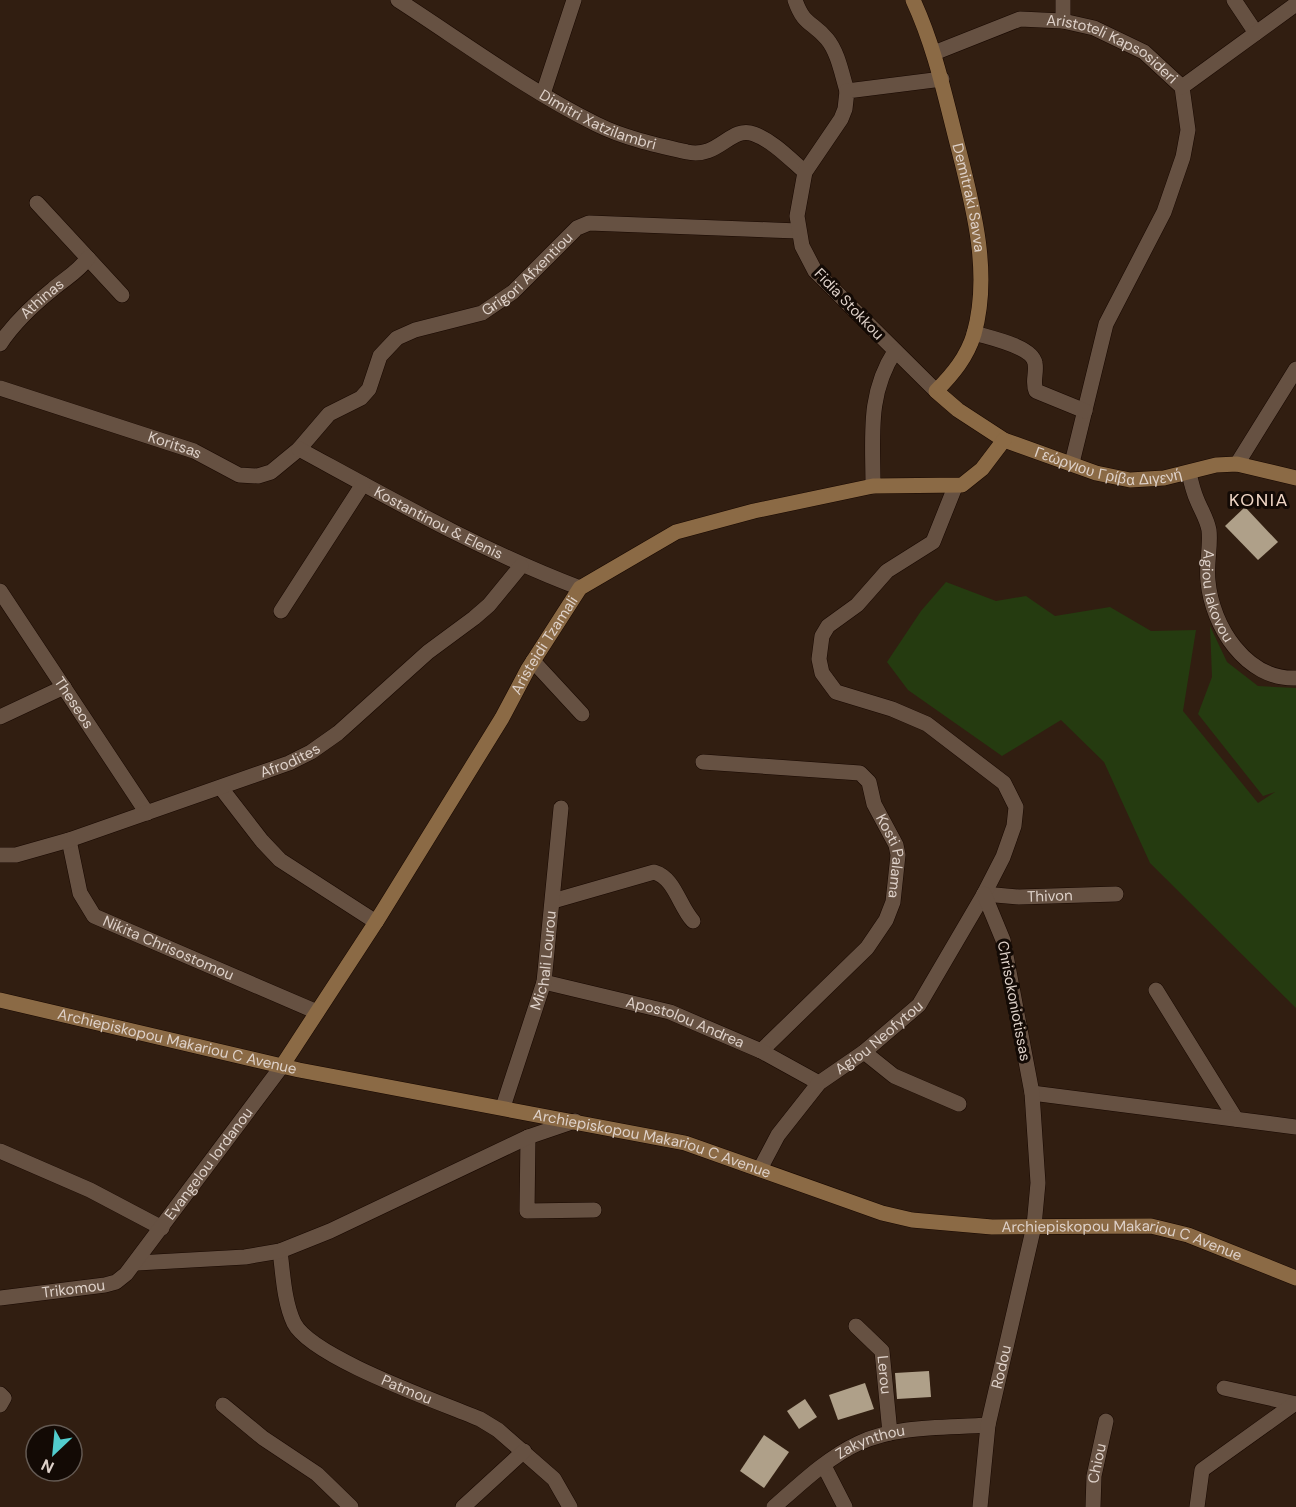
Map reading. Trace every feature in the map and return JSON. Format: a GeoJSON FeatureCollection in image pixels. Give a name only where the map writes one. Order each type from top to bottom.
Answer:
{"type":"FeatureCollection","features":[{"type":"Feature","properties":{"kind":"street","name":"Dimitri Xatzilambri"},"geometry":{"type":"LineString","coordinates":[[398,0],[543,94],[597,124],[635,139],[698,154],[710,152],[737,134],[752,133],[782,152],[805,172]]}},
{"type":"Feature","properties":{"kind":"street"},"geometry":{"type":"LineString","coordinates":[[543,94],[574,0]]}},
{"type":"Feature","properties":{"kind":"street"},"geometry":{"type":"LineString","coordinates":[[795,0],[804,20],[823,34],[833,48],[847,91],[942,80]]}},
{"type":"Feature","properties":{"kind":"street","name":"Demitraki Savva"},"geometry":{"type":"LineString","coordinates":[[913,0],[934,52],[942,80],[962,160],[981,269],[980,300],[974,333],[963,359],[936,391]]}},
{"type":"Feature","properties":{"kind":"street"},"geometry":{"type":"LineString","coordinates":[[1063,0],[1064,21]]}},
{"type":"Feature","properties":{"kind":"street"},"geometry":{"type":"LineString","coordinates":[[1234,0],[1256,33]]}},
{"type":"Feature","properties":{"kind":"street"},"geometry":{"type":"LineString","coordinates":[[1182,87],[1296,4]]}},
{"type":"Feature","properties":{"kind":"street","name":"Aristoteli Kapsosideri"},"geometry":{"type":"LineString","coordinates":[[934,52],[1013,21],[1064,21],[1094,28],[1127,42],[1153,59],[1182,87],[1188,130],[1183,157],[1164,212],[1112,308],[1072,463]]}},
{"type":"Feature","properties":{"kind":"street","name":"Fidia Stokkou"},"geometry":{"type":"LineString","coordinates":[[847,91],[846,109],[841,119],[805,172],[798,202],[798,231],[802,246],[815,272],[936,391]]}},
{"type":"Feature","properties":{"kind":"street"},"geometry":{"type":"LineString","coordinates":[[38,203],[122,295]]}},
{"type":"Feature","properties":{"kind":"street","name":"Grigori Afxentiou"},"geometry":{"type":"LineString","coordinates":[[329,414],[361,398],[369,389],[380,356],[397,338],[415,330],[482,313],[513,292],[568,236],[589,224],[798,231]]}},
{"type":"Feature","properties":{"kind":"street","name":"Athinas"},"geometry":{"type":"LineString","coordinates":[[0,344],[24,314],[52,289],[77,273],[88,258]]}},
{"type":"Feature","properties":{"kind":"street"},"geometry":{"type":"LineString","coordinates":[[974,333],[1027,351],[1035,364],[1036,391],[1085,411]]}},
{"type":"Feature","properties":{"kind":"street"},"geometry":{"type":"LineString","coordinates":[[873,486],[875,393],[886,365],[895,351]]}},
{"type":"Feature","properties":{"kind":"street"},"geometry":{"type":"LineString","coordinates":[[1238,464],[1296,369]]}},
{"type":"Feature","properties":{"kind":"street","name":"Koritsas"},"geometry":{"type":"LineString","coordinates":[[0,388],[194,451],[239,475],[258,476],[271,472],[299,449],[329,414]]}},
{"type":"Feature","properties":{"kind":"street","name":"Γεώργιου Γρίβα Διγενή"},"geometry":{"type":"LineString","coordinates":[[936,391],[957,410],[1004,440],[1096,473],[1130,480],[1164,478],[1216,465],[1238,464],[1296,478]]}},
{"type":"Feature","properties":{"kind":"street"},"geometry":{"type":"LineString","coordinates":[[984,894],[1003,857],[1014,826],[1016,807],[1004,783],[927,724],[892,709],[836,692],[822,673],[819,659],[822,636],[828,626],[857,605],[887,571],[933,542],[955,487],[977,474],[1004,440]]}},
{"type":"Feature","properties":{"kind":"street","name":"Kostantinou & Elenis"},"geometry":{"type":"LineString","coordinates":[[299,449],[521,566],[580,588]]}},
{"type":"Feature","properties":{"kind":"street","name":"Agiou Iakovou"},"geometry":{"type":"LineString","coordinates":[[1190,473],[1194,492],[1209,528],[1208,580],[1221,627],[1234,647],[1261,670],[1276,676],[1296,678]]}},
{"type":"Feature","properties":{"kind":"street"},"geometry":{"type":"LineString","coordinates":[[281,611],[363,484]]}},
{"type":"Feature","properties":{"kind":"street","name":"Aristeidi Tzamali"},"geometry":{"type":"LineString","coordinates":[[282,1066],[376,922],[502,718],[533,661],[580,588],[676,532],[754,511],[873,486],[955,487]]}},
{"type":"Feature","properties":{"kind":"street","name":"Afrodites"},"geometry":{"type":"LineString","coordinates":[[0,855],[16,855],[69,840],[221,788],[289,763],[311,752],[338,733],[410,668],[489,605],[521,566]]}},
{"type":"Feature","properties":{"kind":"street","name":"Theseos"},"geometry":{"type":"LineString","coordinates":[[0,591],[147,813]]}},
{"type":"Feature","properties":{"kind":"street"},"geometry":{"type":"LineString","coordinates":[[533,661],[582,714]]}},
{"type":"Feature","properties":{"kind":"street"},"geometry":{"type":"LineString","coordinates":[[0,717],[64,687]]}},
{"type":"Feature","properties":{"kind":"street","name":"Kosti Palama"},"geometry":{"type":"LineString","coordinates":[[703,762],[860,773],[868,782],[874,804],[894,839],[898,855],[893,902],[877,935],[761,1051]]}},
{"type":"Feature","properties":{"kind":"street"},"geometry":{"type":"LineString","coordinates":[[221,788],[262,841],[280,860],[376,922]]}},
{"type":"Feature","properties":{"kind":"street","name":"Michali Lourou"},"geometry":{"type":"LineString","coordinates":[[503,1107],[544,982],[561,808]]}},
{"type":"Feature","properties":{"kind":"street","name":"Nikita Chrisostomou"},"geometry":{"type":"LineString","coordinates":[[69,840],[80,893],[94,916],[317,1012]]}},
{"type":"Feature","properties":{"kind":"street"},"geometry":{"type":"LineString","coordinates":[[553,901],[654,872],[666,877],[681,907],[693,921]]}},
{"type":"Feature","properties":{"kind":"street","name":"Thivon"},"geometry":{"type":"LineString","coordinates":[[984,894],[1018,897],[1116,894]]}},
{"type":"Feature","properties":{"kind":"street","name":"Agiou Neofytou"},"geometry":{"type":"LineString","coordinates":[[760,1169],[778,1135],[819,1083],[864,1052],[919,1005],[984,894]]}},
{"type":"Feature","properties":{"kind":"street","name":"Chrisokoniotissas"},"geometry":{"type":"LineString","coordinates":[[984,894],[1003,940],[1032,1093],[1038,1183],[1034,1226]]}},
{"type":"Feature","properties":{"kind":"street","name":"Apostolou Andrea"},"geometry":{"type":"LineString","coordinates":[[544,982],[670,1012],[761,1051],[819,1083]]}},
{"type":"Feature","properties":{"kind":"street"},"geometry":{"type":"LineString","coordinates":[[1156,990],[1236,1119]]}},
{"type":"Feature","properties":{"kind":"street","name":"Archiepiskopou Makariou C Avenue"},"geometry":{"type":"LineString","coordinates":[[0,1000],[282,1066],[685,1143],[882,1213],[912,1220],[992,1227],[1135,1224],[1160,1227],[1188,1235],[1296,1278]]}},
{"type":"Feature","properties":{"kind":"street"},"geometry":{"type":"LineString","coordinates":[[864,1052],[894,1076],[959,1104]]}},
{"type":"Feature","properties":{"kind":"street","name":"Evangelou Iordanou"},"geometry":{"type":"LineString","coordinates":[[137,1263],[282,1066]]}},
{"type":"Feature","properties":{"kind":"street"},"geometry":{"type":"LineString","coordinates":[[1032,1093],[1296,1128]]}},
{"type":"Feature","properties":{"kind":"street"},"geometry":{"type":"LineString","coordinates":[[137,1263],[245,1257],[280,1251],[330,1231],[460,1167],[528,1137],[575,1121]]}},
{"type":"Feature","properties":{"kind":"street"},"geometry":{"type":"LineString","coordinates":[[528,1137],[527,1210],[594,1210]]}},
{"type":"Feature","properties":{"kind":"street"},"geometry":{"type":"LineString","coordinates":[[0,1151],[90,1190],[162,1228]]}},
{"type":"Feature","properties":{"kind":"street","name":"Rodou"},"geometry":{"type":"LineString","coordinates":[[980,1507],[988,1425],[1034,1226]]}},
{"type":"Feature","properties":{"kind":"street","name":"Patmou"},"geometry":{"type":"LineString","coordinates":[[280,1251],[288,1303],[294,1322],[302,1335],[311,1343],[358,1367],[480,1419],[524,1451],[554,1479],[570,1507]]}},
{"type":"Feature","properties":{"kind":"street","name":"Trikomou"},"geometry":{"type":"LineString","coordinates":[[0,1298],[116,1282],[137,1263]]}},
{"type":"Feature","properties":{"kind":"street","name":"Lerou"},"geometry":{"type":"LineString","coordinates":[[856,1326],[882,1351],[890,1433]]}},
{"type":"Feature","properties":{"kind":"street"},"geometry":{"type":"LineString","coordinates":[[1224,1388],[1295,1404]]}},
{"type":"Feature","properties":{"kind":"street"},"geometry":{"type":"LineString","coordinates":[[0,1394],[4,1400],[0,1405]]}},
{"type":"Feature","properties":{"kind":"street"},"geometry":{"type":"LineString","coordinates":[[1197,1507],[1202,1470],[1295,1404]]}},
{"type":"Feature","properties":{"kind":"street"},"geometry":{"type":"LineString","coordinates":[[223,1405],[262,1438],[317,1474],[351,1507]]}},
{"type":"Feature","properties":{"kind":"street","name":"Chiou"},"geometry":{"type":"LineString","coordinates":[[1093,1507],[1094,1476],[1106,1421]]}},
{"type":"Feature","properties":{"kind":"street","name":"Zakynthou"},"geometry":{"type":"LineString","coordinates":[[774,1507],[824,1466],[853,1446],[890,1433],[988,1425]]}},
{"type":"Feature","properties":{"kind":"street"},"geometry":{"type":"LineString","coordinates":[[463,1507],[524,1451]]}},
{"type":"Feature","properties":{"kind":"street"},"geometry":{"type":"LineString","coordinates":[[824,1466],[845,1507]]}},
{"type":"Feature","properties":{"kind":"green space"},"geometry":{"type":"Polygon","coordinates":[[[946,582],[996,601],[1026,596],[1055,616],[1110,607],[1151,631],[1196,630],[1183,711],[1258,803],[1275,792],[1263,796],[1198,714],[1212,677],[1210,626],[1227,662],[1258,686],[1296,688],[1296,1008],[1150,863],[1104,762],[1061,720],[1002,756],[908,690],[887,662],[921,611],[946,582]]]}},
{"type":"Feature","properties":{"kind":"building"},"geometry":{"type":"Polygon","coordinates":[[[1245,507],[1278,542],[1258,560],[1225,526],[1245,507]]]}},
{"type":"Feature","properties":{"kind":"building"},"geometry":{"type":"Polygon","coordinates":[[[929,1371],[931,1397],[897,1399],[895,1373],[929,1371]]]}},
{"type":"Feature","properties":{"kind":"building"},"geometry":{"type":"Polygon","coordinates":[[[865,1383],[874,1409],[838,1420],[829,1395],[865,1383]]]}},
{"type":"Feature","properties":{"kind":"building"},"geometry":{"type":"Polygon","coordinates":[[[805,1399],[817,1417],[799,1429],[787,1411],[805,1399]]]}},
{"type":"Feature","properties":{"kind":"building"},"geometry":{"type":"Polygon","coordinates":[[[764,1435],[789,1452],[764,1488],[740,1471],[764,1435]]]}},
{"type":"Feature","properties":{"kind":"district","name":"KONIA"},"geometry":{"type":"Point","coordinates":[1259,500]}}]}
